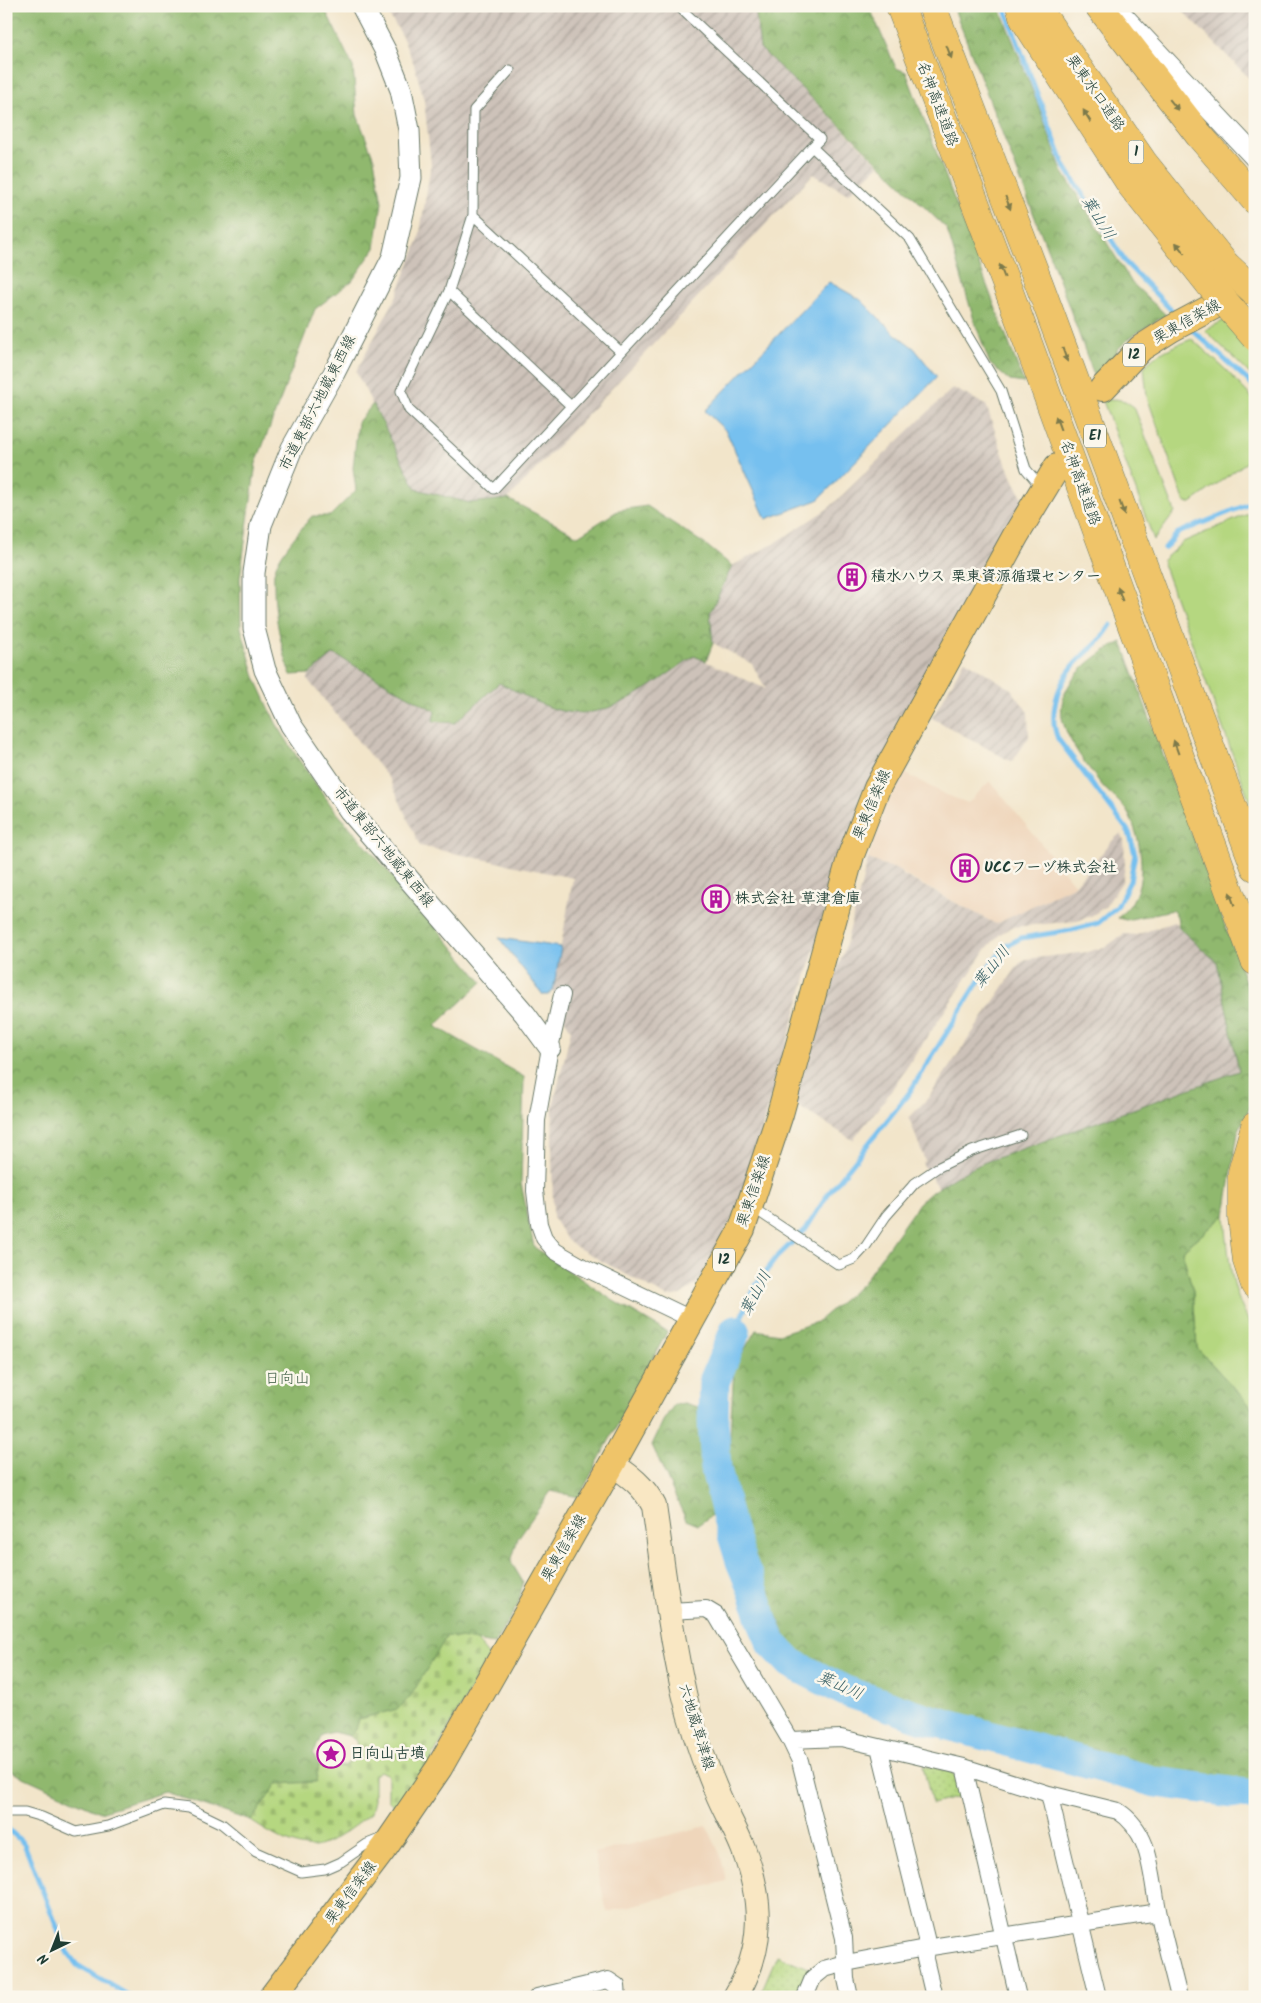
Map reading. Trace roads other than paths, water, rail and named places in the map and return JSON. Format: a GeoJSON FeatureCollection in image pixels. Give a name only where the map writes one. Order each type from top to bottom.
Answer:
{"type":"FeatureCollection","features":[{"type":"Feature","properties":{"kind":"highway","name":"名神高速道路"},"geometry":{"type":"LineString","coordinates":[[900,6],[1010,294],[1255,962]]}},
{"type":"Feature","properties":{"kind":"highway","name":"名神高速道路"},"geometry":{"type":"LineString","coordinates":[[932,6],[1043,295],[1255,867]]}},
{"type":"Feature","properties":{"kind":"highway"},"geometry":{"type":"LineString","coordinates":[[1020,6],[1024,19],[1047,38],[1130,185],[1211,286],[1255,336]]}},
{"type":"Feature","properties":{"kind":"highway","name":"栗東水口道路"},"geometry":{"type":"LineString","coordinates":[[1036,6],[1047,38],[1143,162],[1226,264],[1255,292]]}},
{"type":"Feature","properties":{"kind":"highway"},"geometry":{"type":"LineString","coordinates":[[1099,6],[1144,67],[1255,200]]}},
{"type":"Feature","properties":{"kind":"highway"},"geometry":{"type":"LineString","coordinates":[[1255,1126],[1242,1172],[1242,1199],[1247,1261],[1255,1285]]}},
{"type":"Feature","properties":{"kind":"main road","name":"栗東信楽線"},"geometry":{"type":"LineString","coordinates":[[1103,388],[1141,348],[1171,329],[1255,284]]}},
{"type":"Feature","properties":{"kind":"main road","name":"栗東信楽線"},"geometry":{"type":"LineString","coordinates":[[272,1997],[396,1831],[439,1768],[612,1464],[742,1229],[780,1114],[851,856],[877,788],[1011,544],[1057,467]]}},
{"type":"Feature","properties":{"kind":"main road","name":"六地蔵草津線"},"geometry":{"type":"LineString","coordinates":[[612,1464],[633,1478],[647,1492],[654,1506],[669,1611],[684,1693],[716,1790],[743,1848],[755,1886],[759,1919],[754,1955],[743,1984],[735,1997]]}},
{"type":"Feature","properties":{"kind":"street","name":"市道東部六地蔵東西線"},"geometry":{"type":"LineString","coordinates":[[362,6],[386,52],[401,90],[409,130],[411,178],[393,257],[334,373],[292,448],[260,525],[254,573],[254,628],[265,670],[291,725],[350,811],[525,1014],[550,1048]]}},
{"type":"Feature","properties":{"kind":"street"},"geometry":{"type":"LineString","coordinates":[[1113,6],[1255,157]]}},
{"type":"Feature","properties":{"kind":"street"},"geometry":{"type":"LineString","coordinates":[[562,995],[537,1120],[536,1191],[538,1224],[544,1238],[555,1251],[583,1267],[691,1319]]}},
{"type":"Feature","properties":{"kind":"street"},"geometry":{"type":"LineString","coordinates":[[669,1611],[706,1609],[716,1614],[790,1740],[800,1761],[844,1938],[846,1979],[850,1997]]}},
{"type":"Feature","properties":{"kind":"street"},"geometry":{"type":"LineString","coordinates":[[790,1740],[841,1738],[964,1767],[1049,1794],[1118,1811],[1127,1817],[1142,1837],[1150,1861],[1158,1912],[1179,1997]]}},
{"type":"Feature","properties":{"kind":"street"},"geometry":{"type":"LineString","coordinates":[[879,1747],[926,1938],[925,1959],[934,1997]]}},
{"type":"Feature","properties":{"kind":"street"},"geometry":{"type":"LineString","coordinates":[[964,1767],[1018,1997]]}},
{"type":"Feature","properties":{"kind":"street"},"geometry":{"type":"LineString","coordinates":[[1049,1794],[1098,1997]]}},
{"type":"Feature","properties":{"kind":"street"},"geometry":{"type":"LineString","coordinates":[[805,1997],[814,1978],[824,1969],[846,1963],[925,1948],[1158,1912]]}},
{"type":"Feature","properties":{"kind":"street"},"geometry":{"type":"LineString","coordinates":[[537,1997],[608,1980],[617,1986],[618,1997]]}},
{"type":"Feature","properties":{"kind":"lane"},"geometry":{"type":"LineString","coordinates":[[510,70],[474,110],[473,215],[449,291],[401,391],[409,410],[494,489],[820,139],[678,6]]}},
{"type":"Feature","properties":{"kind":"lane"},"geometry":{"type":"LineString","coordinates":[[1251,6],[1255,12]]}},
{"type":"Feature","properties":{"kind":"lane"},"geometry":{"type":"LineString","coordinates":[[812,147],[910,240],[1001,391],[1026,469],[1044,490]]}},
{"type":"Feature","properties":{"kind":"lane"},"geometry":{"type":"LineString","coordinates":[[473,215],[621,352]]}},
{"type":"Feature","properties":{"kind":"lane"},"geometry":{"type":"LineString","coordinates":[[449,291],[571,406]]}},
{"type":"Feature","properties":{"kind":"lane"},"geometry":{"type":"LineString","coordinates":[[749,1206],[839,1265],[854,1259],[866,1246],[886,1216],[915,1183],[937,1168],[972,1151],[1021,1135]]}},
{"type":"Feature","properties":{"kind":"lane"},"geometry":{"type":"LineString","coordinates":[[6,1812],[33,1814],[76,1832],[108,1826],[164,1805],[189,1808],[222,1824],[256,1852],[301,1872],[325,1869],[342,1862],[367,1844],[396,1831]]}},
{"type":"Feature","properties":{"kind":"water"},"geometry":{"type":"Polygon","coordinates":[[[829,282],[861,300],[894,333],[914,348],[937,377],[818,500],[766,519],[726,431],[705,411],[829,282]]]}},
{"type":"Feature","properties":{"kind":"water"},"geometry":{"type":"Polygon","coordinates":[[[499,938],[561,947],[553,991],[548,995],[543,995],[499,938]]]}},
{"type":"Feature","properties":{"kind":"waterway","name":"葉山川"},"geometry":{"type":"LineString","coordinates":[[1004,6],[1064,165],[1126,263],[1177,316]]}},
{"type":"Feature","properties":{"kind":"waterway","name":"葉山川"},"geometry":{"type":"LineString","coordinates":[[1189,327],[1255,387]]}},
{"type":"Feature","properties":{"kind":"waterway","name":"葉山川"},"geometry":{"type":"LineString","coordinates":[[1165,548],[1178,533],[1249,504],[1255,498]]}},
{"type":"Feature","properties":{"kind":"waterway","name":"葉山川"},"geometry":{"type":"LineString","coordinates":[[735,1331],[756,1285],[776,1258],[806,1229],[828,1194],[909,1093],[984,973],[1006,946],[1021,938],[1072,930],[1098,923],[1117,907],[1130,881],[1135,854],[1129,832],[1058,739],[1054,720],[1056,701],[1062,682],[1078,660],[1100,640],[1111,625]]}},
{"type":"Feature","properties":{"kind":"waterway","name":"葉山川"},"geometry":{"type":"LineString","coordinates":[[735,1331],[714,1382],[713,1421],[716,1469],[729,1522],[763,1623],[772,1643],[791,1663],[845,1691],[927,1719],[1156,1782],[1255,1795]]}},
{"type":"Feature","properties":{"kind":"waterway"},"geometry":{"type":"LineString","coordinates":[[6,1827],[24,1844],[67,1952],[77,1965],[131,1997]]}},
{"type":"Feature","properties":{"kind":"place","name":"積水ハウス 栗東資源循環センター"},"geometry":{"type":"Point","coordinates":[852,577]}},
{"type":"Feature","properties":{"kind":"place","name":"UCCフーヅ株式会社"},"geometry":{"type":"Point","coordinates":[965,868]}},
{"type":"Feature","properties":{"kind":"place","name":"株式会社 草津倉庫"},"geometry":{"type":"Point","coordinates":[716,899]}},
{"type":"Feature","properties":{"kind":"place","name":"日向山古墳"},"geometry":{"type":"Point","coordinates":[331,1754]}},
{"type":"Feature","properties":{"kind":"park label","name":"日向山"},"geometry":{"type":"Point","coordinates":[287,1379]}}]}
